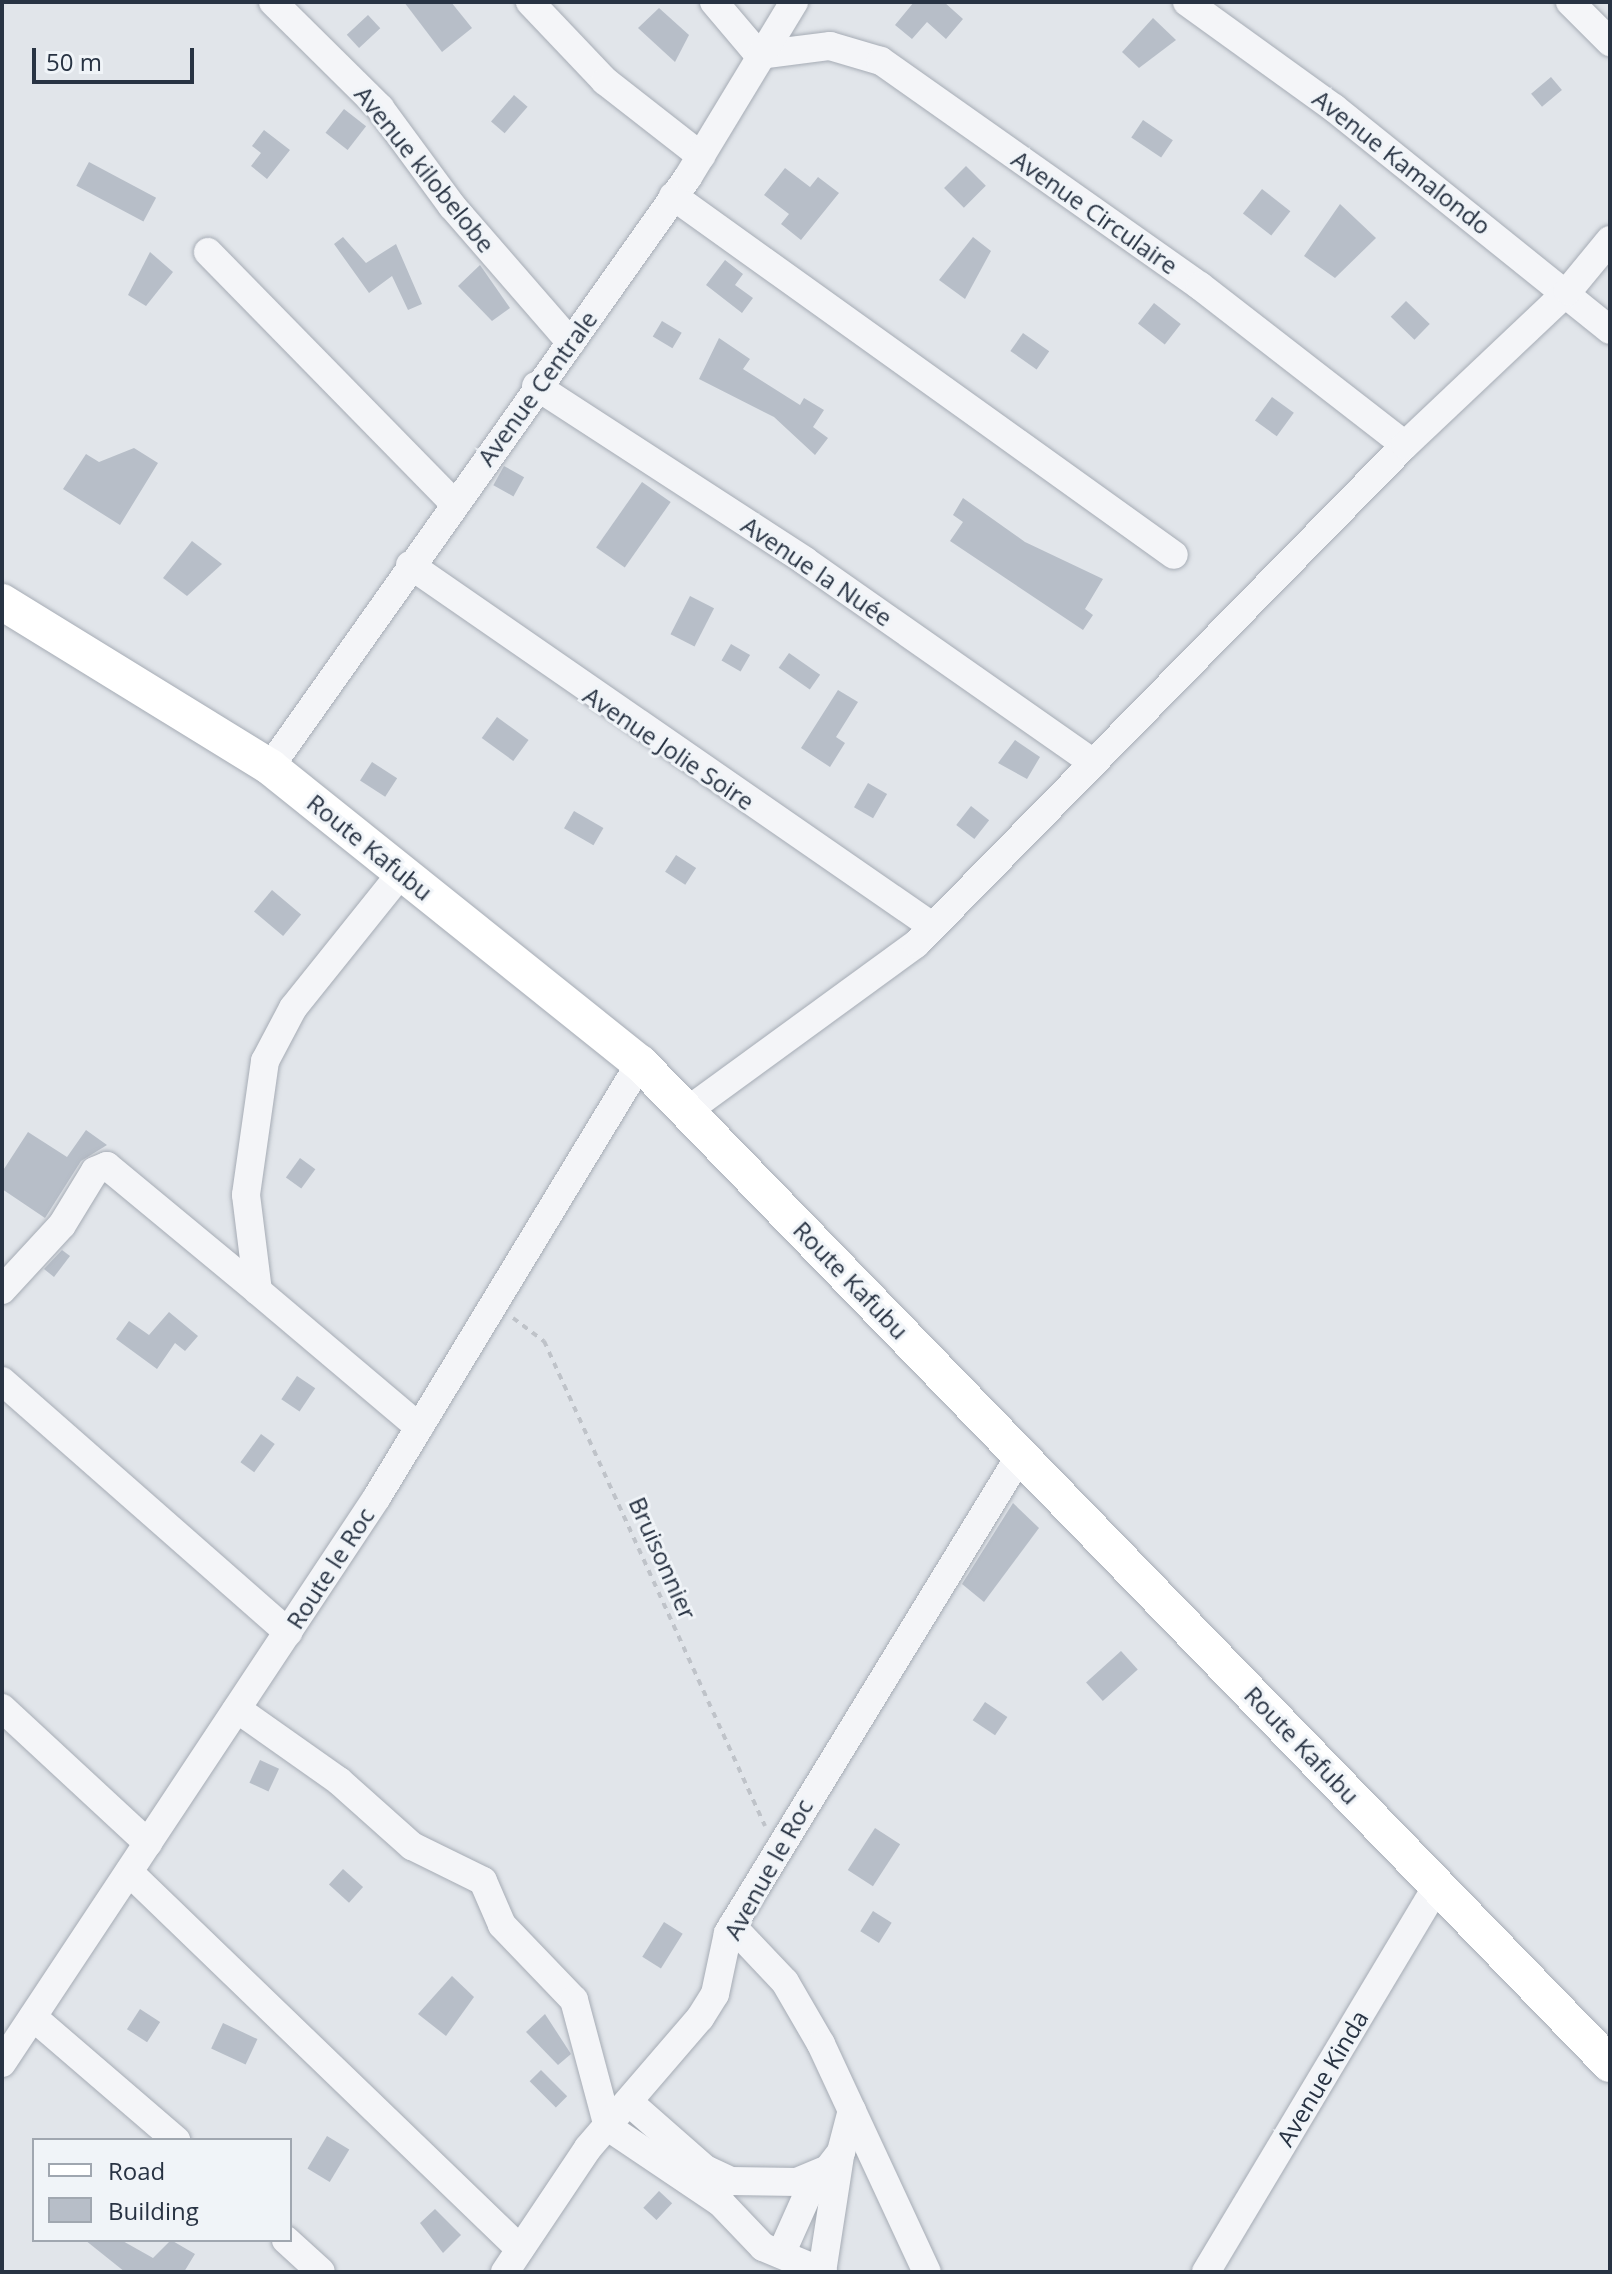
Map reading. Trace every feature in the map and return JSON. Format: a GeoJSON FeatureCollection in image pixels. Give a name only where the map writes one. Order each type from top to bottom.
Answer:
{"type":"FeatureCollection","features":[{"type":"Feature","properties":{"kind":"main road","name":"Route Kafubu"},"geometry":{"type":"LineString","coordinates":[[2,602],[270,767],[640,1063],[1610,2064]]}},
{"type":"Feature","properties":{"kind":"street","name":"Avenue kilobelobe"},"geometry":{"type":"LineString","coordinates":[[273,2],[380,108],[452,206],[571,343]]}},
{"type":"Feature","properties":{"kind":"street"},"geometry":{"type":"LineString","coordinates":[[530,2],[605,81],[701,156]]}},
{"type":"Feature","properties":{"kind":"street"},"geometry":{"type":"LineString","coordinates":[[714,2],[759,55]]}},
{"type":"Feature","properties":{"kind":"street","name":"Avenue Centrale"},"geometry":{"type":"LineString","coordinates":[[270,767],[701,156],[759,55],[794,2]]}},
{"type":"Feature","properties":{"kind":"street","name":"Avenue Kamalondo"},"geometry":{"type":"LineString","coordinates":[[1187,2],[1568,291],[1610,330]]}},
{"type":"Feature","properties":{"kind":"street"},"geometry":{"type":"LineString","coordinates":[[1570,2],[1610,42]]}},
{"type":"Feature","properties":{"kind":"street","name":"Avenue Circulaire"},"geometry":{"type":"LineString","coordinates":[[759,55],[830,46],[881,61],[1200,286],[1405,445]]}},
{"type":"Feature","properties":{"kind":"street"},"geometry":{"type":"LineString","coordinates":[[673,196],[1174,555]]}},
{"type":"Feature","properties":{"kind":"street"},"geometry":{"type":"LineString","coordinates":[[687,1111],[932,926],[1405,445],[1568,291],[1610,240]]}},
{"type":"Feature","properties":{"kind":"street"},"geometry":{"type":"LineString","coordinates":[[208,252],[455,504]]}},
{"type":"Feature","properties":{"kind":"street","name":"Avenue la Nuée"},"geometry":{"type":"LineString","coordinates":[[536,386],[805,561],[1093,763]]}},
{"type":"Feature","properties":{"kind":"street","name":"Avenue Jolie Soire"},"geometry":{"type":"LineString","coordinates":[[410,565],[932,926]]}},
{"type":"Feature","properties":{"kind":"street"},"geometry":{"type":"LineString","coordinates":[[258,1291],[246,1195],[265,1061],[293,1008],[402,872]]}},
{"type":"Feature","properties":{"kind":"street","name":"Route le Roc"},"geometry":{"type":"LineString","coordinates":[[2,2063],[288,1632],[419,1427],[492,1302],[640,1063]]}},
{"type":"Feature","properties":{"kind":"street"},"geometry":{"type":"LineString","coordinates":[[2,1290],[62,1225],[95,1171],[107,1166],[419,1427]]}},
{"type":"Feature","properties":{"kind":"street"},"geometry":{"type":"LineString","coordinates":[[2,1381],[288,1632]]}},
{"type":"Feature","properties":{"kind":"street","name":"Avenue le Roc"},"geometry":{"type":"LineString","coordinates":[[513,2261],[608,2127],[715,1994],[732,1926],[1021,1454]]}},
{"type":"Feature","properties":{"kind":"street"},"geometry":{"type":"LineString","coordinates":[[2,1708],[148,1843]]}},
{"type":"Feature","properties":{"kind":"street"},"geometry":{"type":"LineString","coordinates":[[237,1709],[339,1781],[412,1846],[486,1883],[502,1925],[574,2000],[608,2127],[721,2203],[773,2259],[822,2272],[832,2161]]}},
{"type":"Feature","properties":{"kind":"street"},"geometry":{"type":"LineString","coordinates":[[129,1872],[513,2261]]}},
{"type":"Feature","properties":{"kind":"street","name":"Avenue Kinda"},"geometry":{"type":"LineString","coordinates":[[1206,2272],[1438,1884]]}},
{"type":"Feature","properties":{"kind":"street"},"geometry":{"type":"LineString","coordinates":[[732,1926],[785,1982],[852,2110],[927,2272]]}},
{"type":"Feature","properties":{"kind":"street"},"geometry":{"type":"LineString","coordinates":[[33,2017],[174,2138]]}},
{"type":"Feature","properties":{"kind":"street"},"geometry":{"type":"LineString","coordinates":[[630,2103],[705,2169],[731,2181],[797,2182],[832,2161]]}},
{"type":"Feature","properties":{"kind":"street"},"geometry":{"type":"LineString","coordinates":[[773,2259],[832,2161],[852,2110]]}},
{"type":"Feature","properties":{"kind":"street"},"geometry":{"type":"LineString","coordinates":[[288,2242],[321,2272]]}},
{"type":"Feature","properties":{"kind":"path","name":"Bruisonnier"},"geometry":{"type":"LineString","coordinates":[[492,1302],[544,1341],[776,1850]]}},
{"type":"Feature","properties":{"kind":"building"},"geometry":{"type":"Polygon","coordinates":[[[404,2],[451,2],[472,28],[442,52],[404,2]]]}},
{"type":"Feature","properties":{"kind":"building"},"geometry":{"type":"Polygon","coordinates":[[[914,2],[944,2],[963,19],[946,39],[927,22],[912,39],[895,25],[914,2]]]}},
{"type":"Feature","properties":{"kind":"building"},"geometry":{"type":"Polygon","coordinates":[[[659,8],[689,35],[675,62],[638,28],[659,8]]]}},
{"type":"Feature","properties":{"kind":"building"},"geometry":{"type":"Polygon","coordinates":[[[368,15],[380,28],[359,48],[347,35],[368,15]]]}},
{"type":"Feature","properties":{"kind":"building"},"geometry":{"type":"Polygon","coordinates":[[[1153,18],[1176,40],[1139,68],[1122,52],[1153,18]]]}},
{"type":"Feature","properties":{"kind":"building"},"geometry":{"type":"Polygon","coordinates":[[[1551,77],[1562,90],[1542,107],[1531,94],[1551,77]]]}},
{"type":"Feature","properties":{"kind":"building"},"geometry":{"type":"Polygon","coordinates":[[[514,95],[528,107],[505,133],[491,121],[514,95]]]}},
{"type":"Feature","properties":{"kind":"building"},"geometry":{"type":"Polygon","coordinates":[[[344,109],[366,126],[348,150],[326,133],[344,109]]]}},
{"type":"Feature","properties":{"kind":"building"},"geometry":{"type":"Polygon","coordinates":[[[1143,120],[1173,140],[1161,158],[1131,137],[1143,120]]]}},
{"type":"Feature","properties":{"kind":"building"},"geometry":{"type":"Polygon","coordinates":[[[264,130],[290,150],[267,179],[251,166],[261,153],[252,146],[264,130]]]}},
{"type":"Feature","properties":{"kind":"building"},"geometry":{"type":"Polygon","coordinates":[[[89,162],[156,198],[143,222],[76,186],[89,162]]]}},
{"type":"Feature","properties":{"kind":"building"},"geometry":{"type":"Polygon","coordinates":[[[966,166],[986,186],[964,208],[944,188],[966,166]]]}},
{"type":"Feature","properties":{"kind":"building"},"geometry":{"type":"Polygon","coordinates":[[[785,168],[810,187],[818,177],[839,193],[801,240],[781,224],[789,214],[764,195],[785,168]]]}},
{"type":"Feature","properties":{"kind":"building"},"geometry":{"type":"Polygon","coordinates":[[[1262,189],[1290,211],[1271,236],[1243,213],[1262,189]]]}},
{"type":"Feature","properties":{"kind":"building"},"geometry":{"type":"Polygon","coordinates":[[[1340,204],[1376,238],[1335,278],[1304,256],[1340,204]]]}},
{"type":"Feature","properties":{"kind":"building"},"geometry":{"type":"Polygon","coordinates":[[[343,237],[366,263],[396,244],[422,304],[408,310],[392,276],[369,293],[334,244],[343,237]]]}},
{"type":"Feature","properties":{"kind":"building"},"geometry":{"type":"Polygon","coordinates":[[[973,237],[991,251],[965,299],[939,280],[973,237]]]}},
{"type":"Feature","properties":{"kind":"building"},"geometry":{"type":"Polygon","coordinates":[[[150,252],[173,272],[146,306],[128,295],[150,252]]]}},
{"type":"Feature","properties":{"kind":"building"},"geometry":{"type":"Polygon","coordinates":[[[725,260],[743,274],[735,285],[753,298],[742,313],[706,285],[725,260]]]}},
{"type":"Feature","properties":{"kind":"building"},"geometry":{"type":"Polygon","coordinates":[[[480,265],[510,308],[492,321],[458,286],[480,265]]]}},
{"type":"Feature","properties":{"kind":"building"},"geometry":{"type":"Polygon","coordinates":[[[1406,301],[1430,324],[1414,340],[1391,317],[1406,301]]]}},
{"type":"Feature","properties":{"kind":"building"},"geometry":{"type":"Polygon","coordinates":[[[1154,303],[1181,324],[1165,344],[1138,323],[1154,303]]]}},
{"type":"Feature","properties":{"kind":"building"},"geometry":{"type":"Polygon","coordinates":[[[662,321],[682,333],[672,348],[653,336],[662,321]]]}},
{"type":"Feature","properties":{"kind":"building"},"geometry":{"type":"Polygon","coordinates":[[[1023,333],[1049,351],[1037,369],[1010,351],[1023,333]]]}},
{"type":"Feature","properties":{"kind":"building"},"geometry":{"type":"Polygon","coordinates":[[[719,338],[750,359],[743,369],[800,405],[804,398],[824,410],[813,427],[828,438],[815,455],[774,417],[699,379],[719,338]]]}},
{"type":"Feature","properties":{"kind":"building"},"geometry":{"type":"Polygon","coordinates":[[[1272,397],[1294,413],[1277,436],[1255,420],[1272,397]]]}},
{"type":"Feature","properties":{"kind":"building"},"geometry":{"type":"Polygon","coordinates":[[[134,448],[158,463],[120,525],[63,489],[86,454],[99,462],[134,448]]]}},
{"type":"Feature","properties":{"kind":"building"},"geometry":{"type":"Polygon","coordinates":[[[504,466],[524,477],[513,496],[493,485],[504,466]]]}},
{"type":"Feature","properties":{"kind":"building"},"geometry":{"type":"Polygon","coordinates":[[[642,482],[671,502],[625,568],[596,548],[642,482]]]}},
{"type":"Feature","properties":{"kind":"building"},"geometry":{"type":"Polygon","coordinates":[[[963,498],[1025,542],[1103,579],[1085,609],[1093,615],[1083,630],[950,541],[963,522],[953,515],[963,498]]]}},
{"type":"Feature","properties":{"kind":"building"},"geometry":{"type":"Polygon","coordinates":[[[192,541],[222,564],[187,596],[163,578],[192,541]]]}},
{"type":"Feature","properties":{"kind":"building"},"geometry":{"type":"Polygon","coordinates":[[[690,596],[714,608],[695,647],[670,634],[690,596]]]}},
{"type":"Feature","properties":{"kind":"building"},"geometry":{"type":"Polygon","coordinates":[[[731,644],[750,655],[741,671],[722,660],[731,644]]]}},
{"type":"Feature","properties":{"kind":"building"},"geometry":{"type":"Polygon","coordinates":[[[789,653],[820,675],[810,690],[779,668],[789,653]]]}},
{"type":"Feature","properties":{"kind":"building"},"geometry":{"type":"Polygon","coordinates":[[[838,690],[858,702],[836,737],[845,743],[830,767],[801,748],[838,690]]]}},
{"type":"Feature","properties":{"kind":"building"},"geometry":{"type":"Polygon","coordinates":[[[497,717],[529,740],[513,761],[482,738],[497,717]]]}},
{"type":"Feature","properties":{"kind":"building"},"geometry":{"type":"Polygon","coordinates":[[[1015,740],[1040,757],[1027,779],[998,763],[1015,740]]]}},
{"type":"Feature","properties":{"kind":"building"},"geometry":{"type":"Polygon","coordinates":[[[372,762],[397,778],[385,797],[360,780],[372,762]]]}},
{"type":"Feature","properties":{"kind":"building"},"geometry":{"type":"Polygon","coordinates":[[[868,783],[887,794],[873,818],[854,807],[868,783]]]}},
{"type":"Feature","properties":{"kind":"building"},"geometry":{"type":"Polygon","coordinates":[[[971,806],[989,820],[974,839],[956,825],[971,806]]]}},
{"type":"Feature","properties":{"kind":"building"},"geometry":{"type":"Polygon","coordinates":[[[574,811],[603,828],[593,845],[564,828],[574,811]]]}},
{"type":"Feature","properties":{"kind":"building"},"geometry":{"type":"Polygon","coordinates":[[[676,855],[696,868],[685,885],[665,872],[676,855]]]}},
{"type":"Feature","properties":{"kind":"building"},"geometry":{"type":"Polygon","coordinates":[[[272,890],[301,914],[283,936],[254,911],[272,890]]]}},
{"type":"Feature","properties":{"kind":"building"},"geometry":{"type":"Polygon","coordinates":[[[86,1130],[107,1145],[81,1161],[45,1218],[2,1189],[2,1172],[28,1132],[67,1157],[86,1130]]]}},
{"type":"Feature","properties":{"kind":"building"},"geometry":{"type":"Polygon","coordinates":[[[300,1158],[315,1169],[301,1189],[286,1177],[300,1158]]]}},
{"type":"Feature","properties":{"kind":"building"},"geometry":{"type":"Polygon","coordinates":[[[62,1250],[70,1256],[54,1277],[44,1269],[62,1250]]]}},
{"type":"Feature","properties":{"kind":"building"},"geometry":{"type":"Polygon","coordinates":[[[169,1312],[198,1336],[185,1351],[175,1343],[157,1369],[116,1339],[129,1321],[149,1335],[169,1312]]]}},
{"type":"Feature","properties":{"kind":"building"},"geometry":{"type":"Polygon","coordinates":[[[297,1376],[315,1388],[300,1412],[281,1399],[297,1376]]]}},
{"type":"Feature","properties":{"kind":"building"},"geometry":{"type":"Polygon","coordinates":[[[261,1434],[275,1444],[254,1472],[240,1462],[261,1434]]]}},
{"type":"Feature","properties":{"kind":"building"},"geometry":{"type":"Polygon","coordinates":[[[1013,1503],[1039,1528],[984,1602],[962,1584],[1013,1503]]]}},
{"type":"Feature","properties":{"kind":"building"},"geometry":{"type":"Polygon","coordinates":[[[1121,1651],[1138,1670],[1103,1701],[1086,1682],[1121,1651]]]}},
{"type":"Feature","properties":{"kind":"building"},"geometry":{"type":"Polygon","coordinates":[[[985,1702],[1007,1717],[995,1735],[973,1720],[985,1702]]]}},
{"type":"Feature","properties":{"kind":"building"},"geometry":{"type":"Polygon","coordinates":[[[260,1760],[279,1769],[268,1792],[249,1783],[260,1760]]]}},
{"type":"Feature","properties":{"kind":"building"},"geometry":{"type":"Polygon","coordinates":[[[875,1828],[900,1844],[873,1886],[848,1870],[875,1828]]]}},
{"type":"Feature","properties":{"kind":"building"},"geometry":{"type":"Polygon","coordinates":[[[343,1869],[363,1887],[349,1903],[329,1885],[343,1869]]]}},
{"type":"Feature","properties":{"kind":"building"},"geometry":{"type":"Polygon","coordinates":[[[873,1911],[892,1923],[879,1943],[860,1931],[873,1911]]]}},
{"type":"Feature","properties":{"kind":"building"},"geometry":{"type":"Polygon","coordinates":[[[664,1922],[683,1934],[661,1968],[642,1957],[664,1922]]]}},
{"type":"Feature","properties":{"kind":"building"},"geometry":{"type":"Polygon","coordinates":[[[452,1976],[474,1997],[446,2036],[418,2014],[452,1976]]]}},
{"type":"Feature","properties":{"kind":"building"},"geometry":{"type":"Polygon","coordinates":[[[140,2009],[160,2022],[147,2042],[127,2029],[140,2009]]]}},
{"type":"Feature","properties":{"kind":"building"},"geometry":{"type":"Polygon","coordinates":[[[545,2014],[571,2054],[558,2065],[526,2032],[545,2014]]]}},
{"type":"Feature","properties":{"kind":"building"},"geometry":{"type":"Polygon","coordinates":[[[223,2023],[257,2039],[246,2064],[211,2048],[223,2023]]]}},
{"type":"Feature","properties":{"kind":"building"},"geometry":{"type":"Polygon","coordinates":[[[541,2070],[567,2096],[556,2107],[530,2081],[541,2070]]]}},
{"type":"Feature","properties":{"kind":"building"},"geometry":{"type":"Polygon","coordinates":[[[327,2136],[349,2149],[330,2182],[307,2169],[327,2136]]]}},
{"type":"Feature","properties":{"kind":"building"},"geometry":{"type":"Polygon","coordinates":[[[659,2191],[672,2203],[656,2220],[643,2208],[659,2191]]]}},
{"type":"Feature","properties":{"kind":"building"},"geometry":{"type":"Polygon","coordinates":[[[435,2209],[461,2235],[443,2253],[420,2223],[435,2209]]]}},
{"type":"Feature","properties":{"kind":"building"},"geometry":{"type":"Polygon","coordinates":[[[88,2242],[125,2242],[153,2258],[169,2242],[174,2242],[195,2254],[184,2272],[125,2272],[88,2242]]]}}]}
